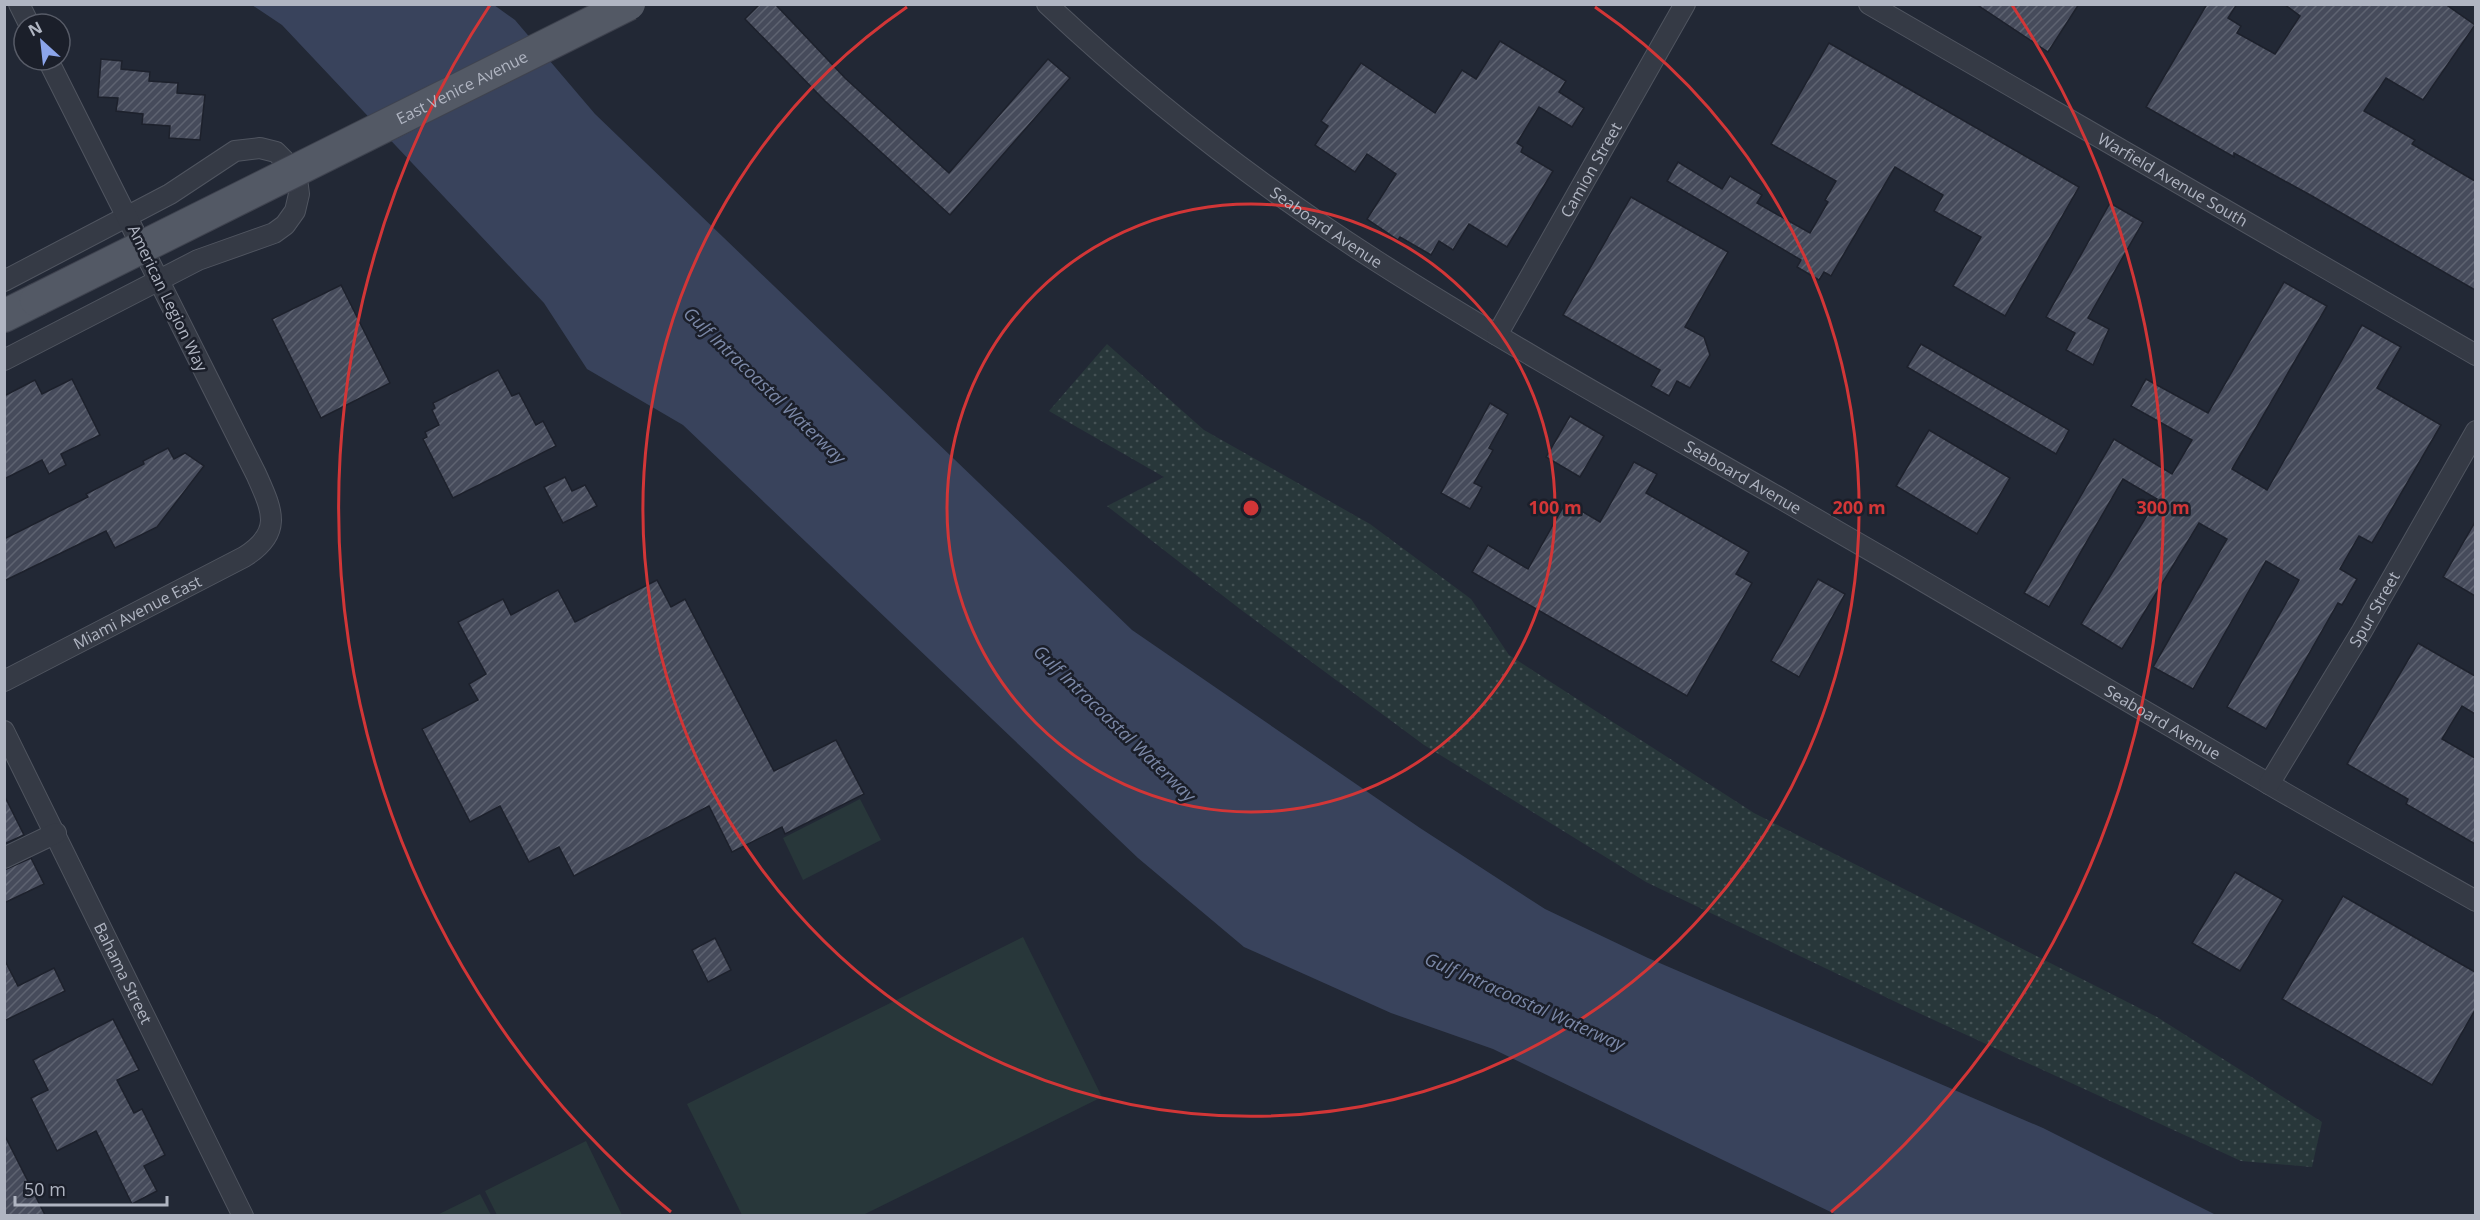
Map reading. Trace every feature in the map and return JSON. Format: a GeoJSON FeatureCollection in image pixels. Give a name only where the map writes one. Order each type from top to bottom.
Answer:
{"type":"FeatureCollection","features":[{"type":"Feature","properties":{"kind":"main road","name":"East Venice Avenue"},"geometry":{"type":"LineString","coordinates":[[4,316],[629,4]]}},
{"type":"Feature","properties":{"kind":"street","name":"Seaboard Avenue"},"geometry":{"type":"LineString","coordinates":[[1047,4],[1080,36],[1169,111],[1239,165],[1372,258],[1497,335],[2086,675],[2269,784],[2475,901]]}},
{"type":"Feature","properties":{"kind":"street","name":"Camion Street"},"geometry":{"type":"LineString","coordinates":[[1497,335],[1685,4]]}},
{"type":"Feature","properties":{"kind":"street","name":"Warfield Avenue South"},"geometry":{"type":"LineString","coordinates":[[1869,4],[2475,355]]}},
{"type":"Feature","properties":{"kind":"street","name":"American Legion Way"},"geometry":{"type":"LineString","coordinates":[[54,72],[268,502],[271,522],[266,539]]}},
{"type":"Feature","properties":{"kind":"street"},"geometry":{"type":"LineString","coordinates":[[4,281],[128,218],[184,185],[223,158],[242,149],[260,148],[271,150],[281,156],[290,166],[298,184],[299,200],[293,216],[285,225],[268,236],[212,253],[4,360]]}},
{"type":"Feature","properties":{"kind":"street","name":"Spur Street"},"geometry":{"type":"LineString","coordinates":[[2269,784],[2362,631],[2475,431]]}},
{"type":"Feature","properties":{"kind":"street","name":"Miami Avenue East"},"geometry":{"type":"LineString","coordinates":[[4,681],[244,557],[266,539]]}},
{"type":"Feature","properties":{"kind":"street","name":"Bahama Street"},"geometry":{"type":"LineString","coordinates":[[4,731],[243,1215]]}},
{"type":"Feature","properties":{"kind":"street"},"geometry":{"type":"LineString","coordinates":[[4,745],[22,765]]}},
{"type":"Feature","properties":{"kind":"street"},"geometry":{"type":"LineString","coordinates":[[4,858],[56,833]]}},
{"type":"Feature","properties":{"kind":"shaded area"},"geometry":{"type":"Polygon","coordinates":[[[1107,344],[1204,430],[1370,524],[1471,599],[1509,655],[1754,813],[2157,1017],[2322,1122],[2312,1167],[2241,1161],[1923,1015],[1646,882],[1424,745],[1240,609],[1107,506],[1164,477],[1049,411],[1107,344]]]}},
{"type":"Feature","properties":{"kind":"shaded area"},"geometry":{"type":"Polygon","coordinates":[[[860,799],[881,840],[803,880],[783,838],[860,799]]]}},
{"type":"Feature","properties":{"kind":"shaded area"},"geometry":{"type":"Polygon","coordinates":[[[1023,937],[1102,1097],[863,1215],[742,1215],[687,1104],[1023,937]]]}},
{"type":"Feature","properties":{"kind":"shaded area"},"geometry":{"type":"Polygon","coordinates":[[[586,1141],[622,1215],[497,1215],[485,1191],[586,1141]]]}},
{"type":"Feature","properties":{"kind":"shaded area"},"geometry":{"type":"Polygon","coordinates":[[[480,1194],[491,1215],[437,1215],[480,1194]]]}},
{"type":"Feature","properties":{"kind":"water","name":"Gulf Intracoastal Waterway"},"geometry":{"type":"Polygon","coordinates":[[[252,5],[494,5],[515,20],[595,114],[1132,630],[1420,828],[1545,909],[1648,958],[2043,1128],[2216,1215],[1837,1215],[1493,1049],[1391,1013],[1244,947],[1138,858],[683,425],[587,369],[544,303],[282,25],[252,5]]]}},
{"type":"Feature","properties":{"kind":"building"},"geometry":{"type":"Polygon","coordinates":[[[760,4],[775,4],[845,78],[949,173],[1048,59],[1070,78],[950,215],[825,101],[745,19],[760,4]]]}},
{"type":"Feature","properties":{"kind":"building"},"geometry":{"type":"Polygon","coordinates":[[[1976,4],[2079,4],[2048,52],[1976,4]]]}},
{"type":"Feature","properties":{"kind":"building"},"geometry":{"type":"Polygon","coordinates":[[[2207,4],[2237,4],[2228,18],[2241,26],[2237,33],[2275,54],[2300,16],[2284,4],[2445,4],[2475,25],[2423,100],[2386,78],[2364,111],[2415,140],[2412,144],[2475,181],[2475,290],[2312,196],[2234,153],[2234,157],[2146,107],[2207,4]]]}},
{"type":"Feature","properties":{"kind":"building"},"geometry":{"type":"Polygon","coordinates":[[[1500,41],[1566,81],[1559,92],[1584,108],[1572,127],[1539,107],[1517,143],[1523,147],[1521,152],[1553,171],[1507,247],[1469,224],[1453,250],[1439,241],[1431,255],[1400,237],[1398,240],[1367,219],[1396,174],[1367,154],[1355,172],[1315,145],[1328,126],[1321,121],[1361,63],[1435,113],[1462,70],[1476,79],[1500,41]]]}},
{"type":"Feature","properties":{"kind":"building"},"geometry":{"type":"Polygon","coordinates":[[[1829,43],[2079,187],[2005,316],[1953,286],[1981,237],[1934,211],[1943,195],[1895,167],[1831,276],[1824,272],[1819,280],[1797,267],[1801,260],[1667,181],[1678,162],[1722,189],[1730,176],[1762,195],[1757,203],[1810,233],[1828,202],[1825,200],[1836,181],[1771,144],[1829,43]]]}},
{"type":"Feature","properties":{"kind":"building"},"geometry":{"type":"Polygon","coordinates":[[[101,59],[122,61],[121,69],[150,72],[149,81],[178,83],[177,93],[205,95],[200,140],[169,138],[170,126],[142,124],[143,114],[116,111],[118,98],[98,97],[101,59]]]}},
{"type":"Feature","properties":{"kind":"building"},"geometry":{"type":"Polygon","coordinates":[[[1631,197],[1728,252],[1685,327],[1704,337],[1710,355],[1690,388],[1677,381],[1669,396],[1651,386],[1660,370],[1563,315],[1631,197]]]}},
{"type":"Feature","properties":{"kind":"building"},"geometry":{"type":"Polygon","coordinates":[[[2110,203],[2143,222],[2088,318],[2109,329],[2093,365],[2066,350],[2075,333],[2046,317],[2110,203]]]}},
{"type":"Feature","properties":{"kind":"building"},"geometry":{"type":"Polygon","coordinates":[[[2284,282],[2327,306],[2232,469],[2267,490],[2362,325],[2401,347],[2377,388],[2441,425],[2372,543],[2359,536],[2340,569],[2357,579],[2342,605],[2338,603],[2266,729],[2227,707],[2299,580],[2266,561],[2193,689],[2153,667],[2227,539],[2199,523],[2122,649],[2081,624],[2157,499],[2123,479],[2049,607],[2024,593],[2114,439],[2172,474],[2192,440],[2131,406],[2146,379],[2208,413],[2284,282]]]}},
{"type":"Feature","properties":{"kind":"building"},"geometry":{"type":"Polygon","coordinates":[[[341,285],[390,383],[321,418],[272,319],[341,285]]]}},
{"type":"Feature","properties":{"kind":"building"},"geometry":{"type":"Polygon","coordinates":[[[1921,344],[2069,430],[2056,454],[1907,367],[1921,344]]]}},
{"type":"Feature","properties":{"kind":"building"},"geometry":{"type":"Polygon","coordinates":[[[498,370],[512,396],[519,393],[536,425],[543,421],[556,446],[453,498],[423,439],[427,437],[425,432],[439,425],[432,410],[435,408],[433,403],[498,370]]]}},
{"type":"Feature","properties":{"kind":"building"},"geometry":{"type":"Polygon","coordinates":[[[72,379],[100,435],[61,454],[66,465],[49,474],[42,460],[4,479],[4,396],[35,380],[42,394],[72,379]]]}},
{"type":"Feature","properties":{"kind":"building"},"geometry":{"type":"Polygon","coordinates":[[[1490,403],[1508,414],[1489,448],[1493,450],[1474,483],[1482,487],[1470,509],[1441,493],[1490,403]]]}},
{"type":"Feature","properties":{"kind":"building"},"geometry":{"type":"Polygon","coordinates":[[[1570,416],[1604,436],[1580,477],[1546,457],[1570,416]]]}},
{"type":"Feature","properties":{"kind":"building"},"geometry":{"type":"Polygon","coordinates":[[[1929,430],[2010,478],[1977,534],[1896,486],[1929,430]]]}},
{"type":"Feature","properties":{"kind":"building"},"geometry":{"type":"Polygon","coordinates":[[[168,448],[174,459],[185,453],[204,466],[157,527],[115,548],[106,531],[4,581],[4,539],[88,497],[86,494],[144,464],[143,461],[168,448]]]}},
{"type":"Feature","properties":{"kind":"building"},"geometry":{"type":"Polygon","coordinates":[[[1634,462],[1657,474],[1646,493],[1749,552],[1736,574],[1752,583],[1687,696],[1472,572],[1488,545],[1528,569],[1566,502],[1600,522],[1634,462]]]}},
{"type":"Feature","properties":{"kind":"building"},"geometry":{"type":"Polygon","coordinates":[[[565,477],[572,491],[585,485],[597,506],[563,523],[544,487],[565,477]]]}},
{"type":"Feature","properties":{"kind":"building"},"geometry":{"type":"Polygon","coordinates":[[[2475,522],[2475,596],[2443,577],[2475,522]]]}},
{"type":"Feature","properties":{"kind":"building"},"geometry":{"type":"Polygon","coordinates":[[[1818,579],[1845,594],[1799,677],[1771,661],[1818,579]]]}},
{"type":"Feature","properties":{"kind":"building"},"geometry":{"type":"Polygon","coordinates":[[[657,580],[671,607],[685,599],[774,771],[836,740],[864,794],[785,834],[782,827],[732,852],[709,806],[574,876],[559,847],[529,862],[500,806],[470,822],[422,729],[478,700],[469,684],[486,674],[458,622],[503,599],[511,615],[558,590],[575,622],[657,580]]]}},
{"type":"Feature","properties":{"kind":"building"},"geometry":{"type":"Polygon","coordinates":[[[2418,643],[2475,676],[2475,714],[2462,706],[2442,739],[2475,758],[2475,844],[2406,804],[2408,799],[2347,764],[2418,643]]]}},
{"type":"Feature","properties":{"kind":"building"},"geometry":{"type":"Polygon","coordinates":[[[4,795],[24,835],[4,844],[4,795]]]}},
{"type":"Feature","properties":{"kind":"building"},"geometry":{"type":"Polygon","coordinates":[[[31,858],[44,884],[4,903],[4,870],[31,858]]]}},
{"type":"Feature","properties":{"kind":"building"},"geometry":{"type":"Polygon","coordinates":[[[2235,872],[2283,900],[2240,971],[2192,943],[2235,872]]]}},
{"type":"Feature","properties":{"kind":"building"},"geometry":{"type":"Polygon","coordinates":[[[2343,896],[2475,972],[2475,1010],[2432,1085],[2282,999],[2343,896]]]}},
{"type":"Feature","properties":{"kind":"building"},"geometry":{"type":"Polygon","coordinates":[[[715,938],[731,970],[708,982],[692,950],[715,938]]]}},
{"type":"Feature","properties":{"kind":"building"},"geometry":{"type":"Polygon","coordinates":[[[4,959],[18,986],[54,968],[65,991],[4,1021],[4,959]]]}},
{"type":"Feature","properties":{"kind":"building"},"geometry":{"type":"Polygon","coordinates":[[[113,1019],[139,1070],[117,1080],[134,1113],[142,1109],[165,1155],[144,1166],[157,1191],[132,1204],[96,1131],[57,1151],[31,1098],[48,1090],[33,1060],[113,1019]]]}},
{"type":"Feature","properties":{"kind":"building"},"geometry":{"type":"Polygon","coordinates":[[[4,1134],[45,1215],[4,1215],[4,1134]]]}}]}
